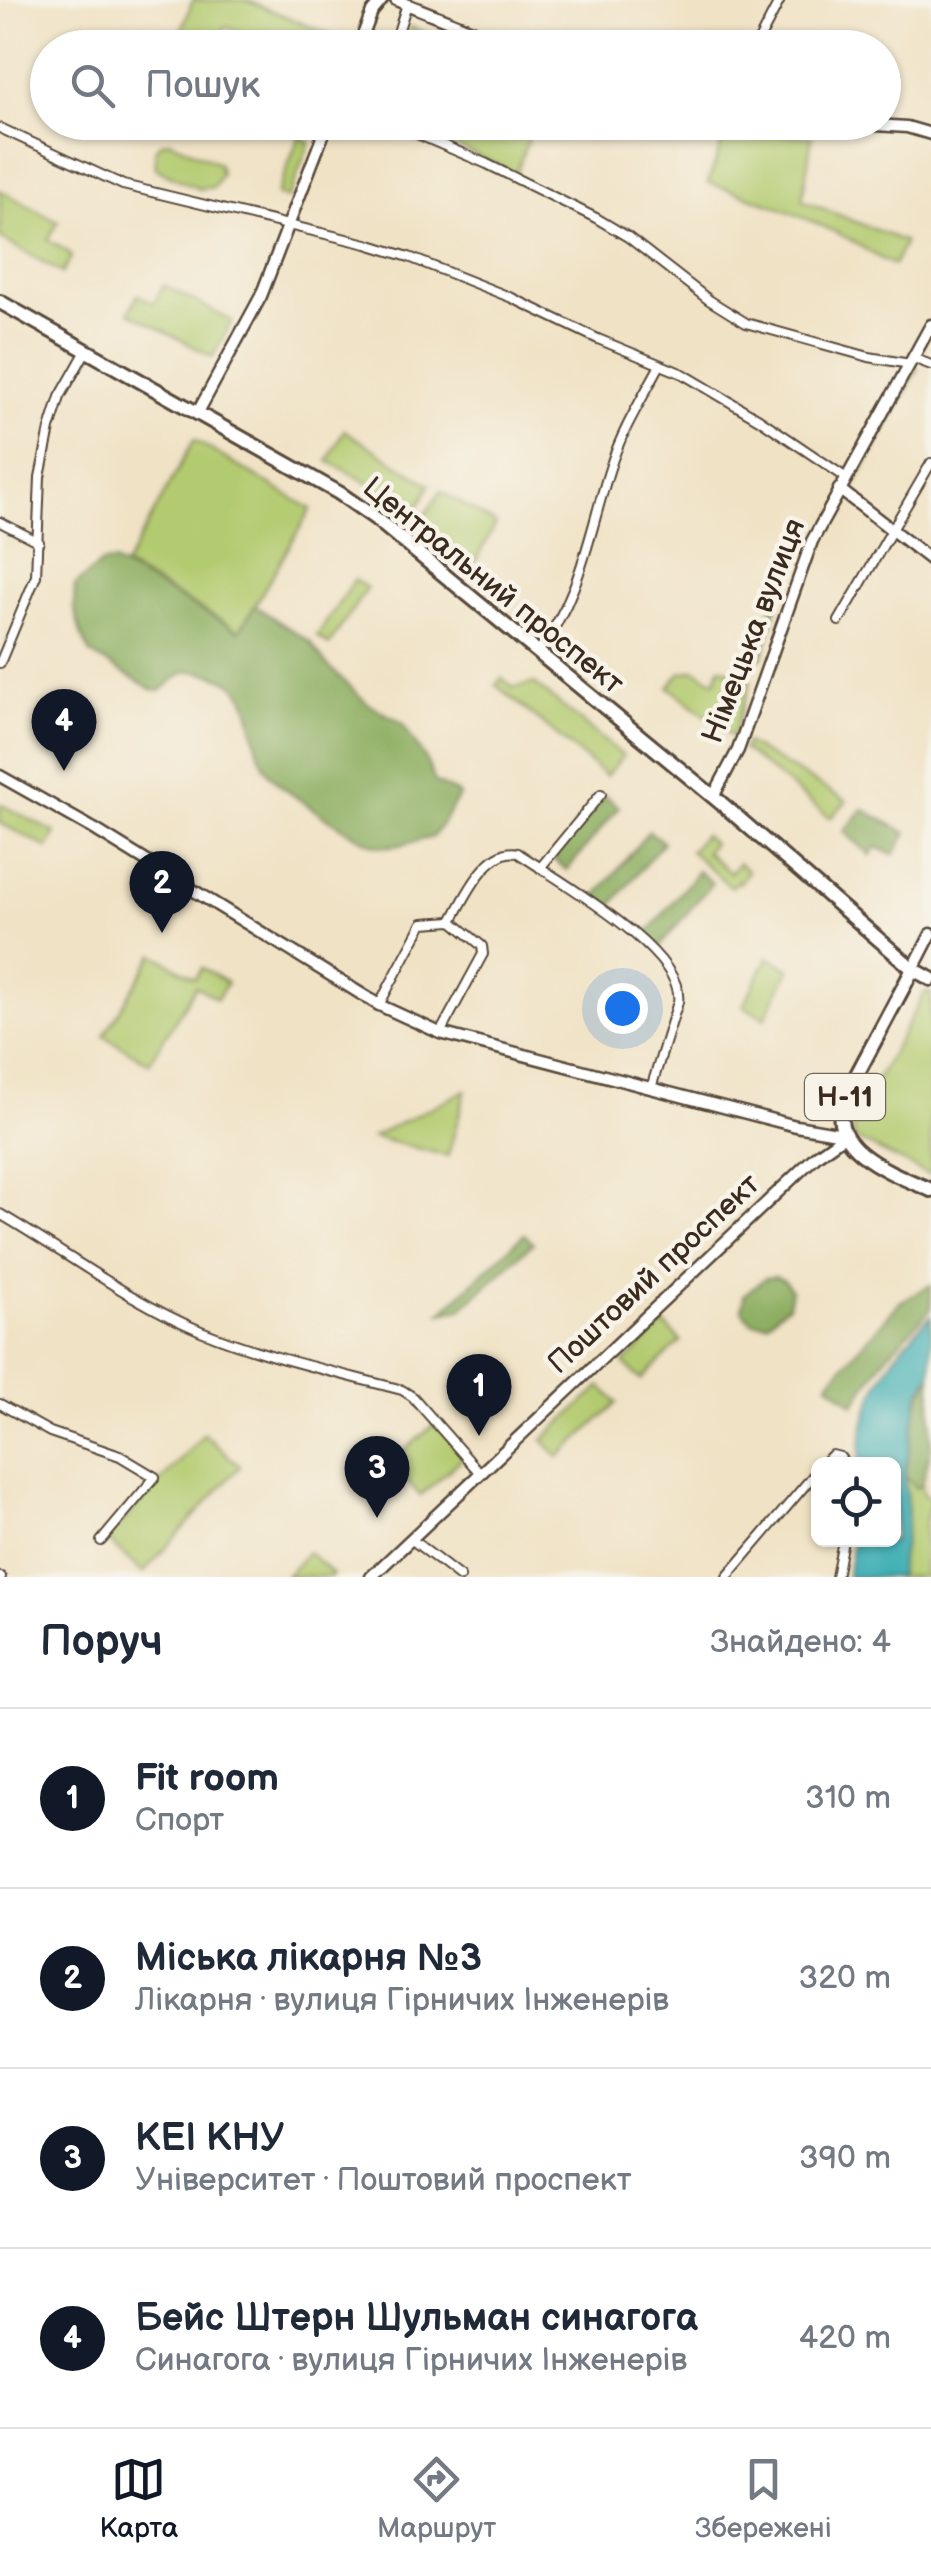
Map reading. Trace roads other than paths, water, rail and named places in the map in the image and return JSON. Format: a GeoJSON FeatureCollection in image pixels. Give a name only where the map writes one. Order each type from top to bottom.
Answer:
{"type":"FeatureCollection","features":[{"type":"Feature","properties":{"kind":"main road","name":"Центральний проспект"},"geometry":{"type":"LineString","coordinates":[[0,302],[339,493],[375,518],[713,797],[913,970],[931,979]]}},
{"type":"Feature","properties":{"kind":"main road","name":"Н-11"},"geometry":{"type":"LineString","coordinates":[[913,970],[840,1112],[844,1135],[872,1160],[931,1190]]}},
{"type":"Feature","properties":{"kind":"street"},"geometry":{"type":"LineString","coordinates":[[365,30],[382,0]]}},
{"type":"Feature","properties":{"kind":"street"},"geometry":{"type":"LineString","coordinates":[[764,30],[780,0]]}},
{"type":"Feature","properties":{"kind":"street"},"geometry":{"type":"LineString","coordinates":[[397,30],[402,2],[472,30]]}},
{"type":"Feature","properties":{"kind":"street"},"geometry":{"type":"LineString","coordinates":[[901,127],[931,134]]}},
{"type":"Feature","properties":{"kind":"street"},"geometry":{"type":"LineString","coordinates":[[0,128],[123,185],[156,196],[288,223],[409,256],[694,380],[845,477]]}},
{"type":"Feature","properties":{"kind":"street"},"geometry":{"type":"LineString","coordinates":[[197,414],[261,296],[321,140]]}},
{"type":"Feature","properties":{"kind":"street"},"geometry":{"type":"LineString","coordinates":[[430,140],[596,218],[746,323],[868,357],[931,365]]}},
{"type":"Feature","properties":{"kind":"street","name":"Німецька вулиця"},"geometry":{"type":"LineString","coordinates":[[713,797],[738,750],[802,563],[845,477],[931,325]]}},
{"type":"Feature","properties":{"kind":"street"},"geometry":{"type":"LineString","coordinates":[[0,663],[31,594],[39,542],[39,490],[44,456],[60,397],[86,350]]}},
{"type":"Feature","properties":{"kind":"street"},"geometry":{"type":"LineString","coordinates":[[537,653],[557,626],[572,595],[620,440],[660,365]]}},
{"type":"Feature","properties":{"kind":"street"},"geometry":{"type":"LineString","coordinates":[[838,621],[931,463]]}},
{"type":"Feature","properties":{"kind":"street"},"geometry":{"type":"LineString","coordinates":[[839,489],[931,560]]}},
{"type":"Feature","properties":{"kind":"street"},"geometry":{"type":"LineString","coordinates":[[0,522],[39,542]]}},
{"type":"Feature","properties":{"kind":"street"},"geometry":{"type":"LineString","coordinates":[[0,776],[379,1005],[440,1032],[796,1126],[844,1135]]}},
{"type":"Feature","properties":{"kind":"street"},"geometry":{"type":"LineString","coordinates":[[540,868],[601,794]]}},
{"type":"Feature","properties":{"kind":"street"},"geometry":{"type":"LineString","coordinates":[[452,921],[476,876],[509,851],[540,868],[658,954],[678,983],[676,1008],[650,1088]]}},
{"type":"Feature","properties":{"kind":"street"},"geometry":{"type":"LineString","coordinates":[[379,1005],[423,923],[452,921],[482,946],[483,954],[440,1032]]}},
{"type":"Feature","properties":{"kind":"street"},"geometry":{"type":"LineString","coordinates":[[913,970],[931,934]]}},
{"type":"Feature","properties":{"kind":"street","name":"Поштовий проспект"},"geometry":{"type":"LineString","coordinates":[[371,1577],[816,1154],[844,1135]]}},
{"type":"Feature","properties":{"kind":"street"},"geometry":{"type":"LineString","coordinates":[[0,1214],[118,1288],[198,1330],[234,1344],[402,1390],[414,1397],[480,1473]]}},
{"type":"Feature","properties":{"kind":"street"},"geometry":{"type":"LineString","coordinates":[[0,1404],[50,1432],[120,1456],[154,1477],[100,1541]]}},
{"type":"Feature","properties":{"kind":"street"},"geometry":{"type":"LineString","coordinates":[[728,1577],[811,1479]]}},
{"type":"Feature","properties":{"kind":"street"},"geometry":{"type":"LineString","coordinates":[[410,1539],[460,1577]]}},
{"type":"Feature","properties":{"kind":"street"},"geometry":{"type":"LineString","coordinates":[[836,1577],[842,1547]]}},
{"type":"Feature","properties":{"kind":"water"},"geometry":{"type":"Polygon","coordinates":[[[931,1316],[931,1374],[919,1394],[913,1426],[905,1476],[908,1518],[898,1577],[847,1577],[852,1547],[901,1547],[901,1457],[860,1457],[861,1442],[879,1382],[931,1316]]]}},
{"type":"Feature","properties":{"kind":"place","name":"Бейс Штерн Шульман синагога"},"geometry":{"type":"Point","coordinates":[64,771]}},
{"type":"Feature","properties":{"kind":"place","name":"Міська лікарня №3"},"geometry":{"type":"Point","coordinates":[162,933]}},
{"type":"Feature","properties":{"kind":"place","name":"Fit room"},"geometry":{"type":"Point","coordinates":[479,1436]}},
{"type":"Feature","properties":{"kind":"place","name":"КЕІ КНУ"},"geometry":{"type":"Point","coordinates":[377,1518]}}]}
